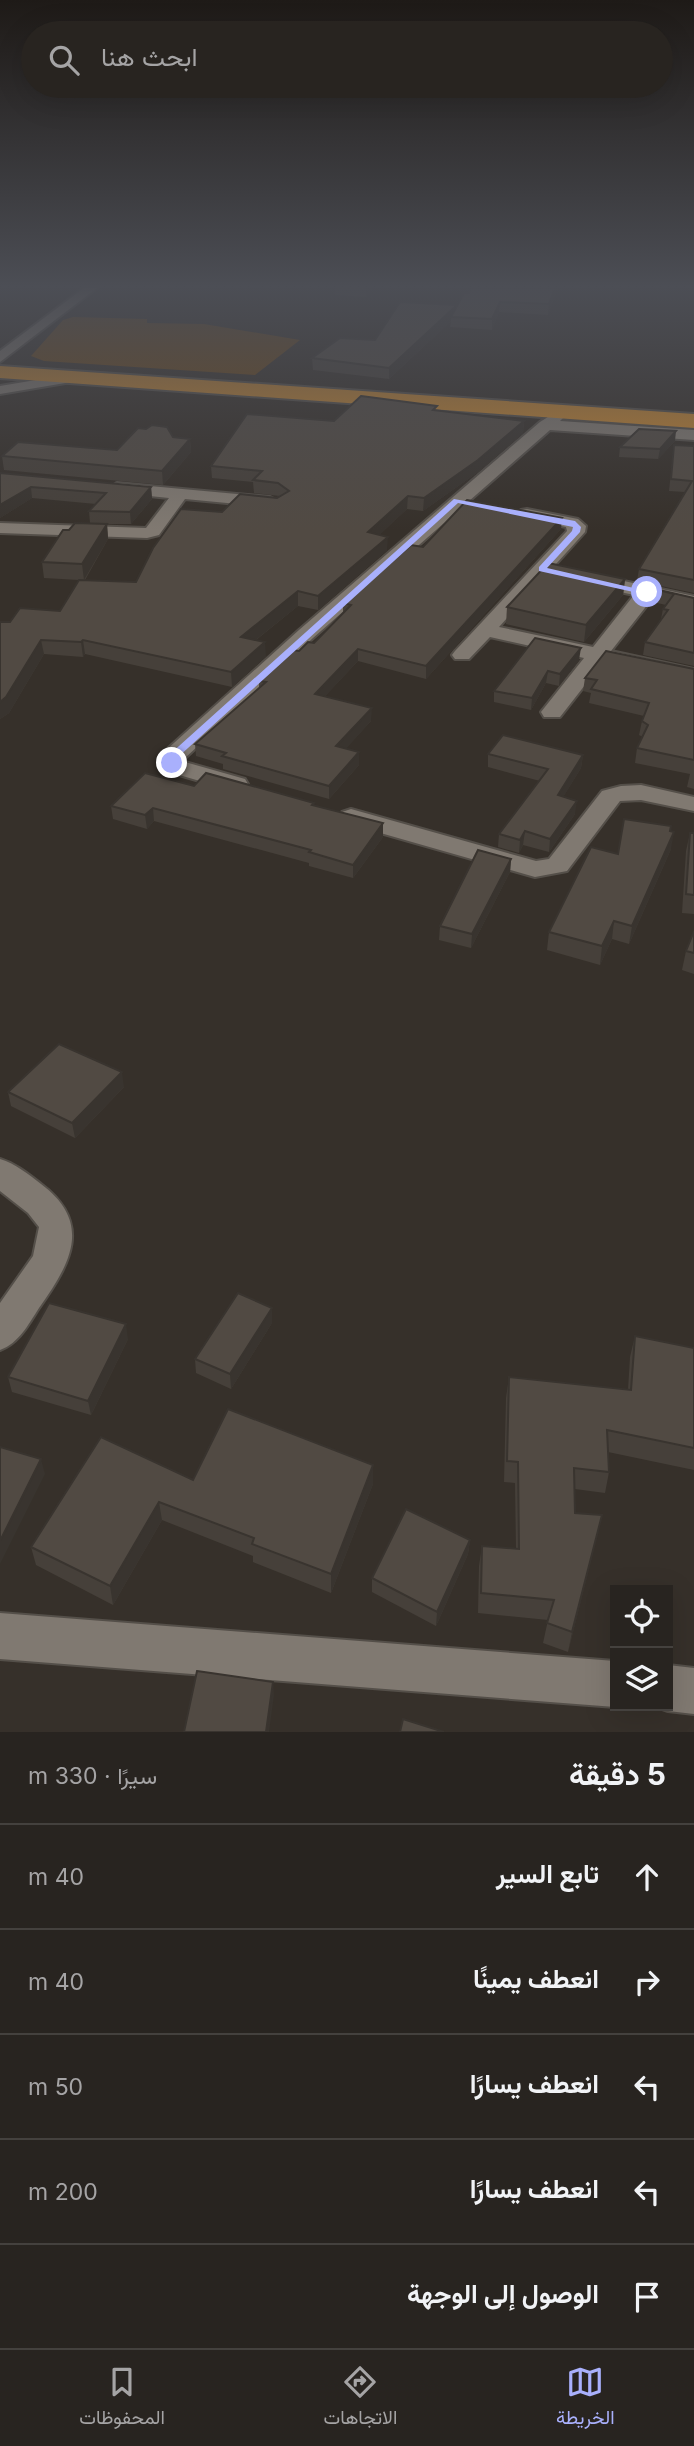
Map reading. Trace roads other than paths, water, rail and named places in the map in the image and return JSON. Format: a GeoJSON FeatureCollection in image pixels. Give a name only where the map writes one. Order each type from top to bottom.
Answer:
{"type":"FeatureCollection","features":[{"type":"Feature","properties":{"kind":"highway"},"geometry":{"type":"LineString","coordinates":[[71,369],[694,411]]}},
{"type":"Feature","properties":{"kind":"highway"},"geometry":{"type":"LineString","coordinates":[[0,372],[554,418],[694,421]]}},
{"type":"Feature","properties":{"kind":"street"},"geometry":{"type":"LineString","coordinates":[[0,390],[78,377]]}},
{"type":"Feature","properties":{"kind":"street"},"geometry":{"type":"LineString","coordinates":[[257,790],[177,767],[172,763],[172,757],[457,501],[554,418],[694,435]]}},
{"type":"Feature","properties":{"kind":"street"},"geometry":{"type":"LineString","coordinates":[[104,487],[278,503]]}},
{"type":"Feature","properties":{"kind":"street"},"geometry":{"type":"LineString","coordinates":[[0,528],[147,533],[153,531],[180,494]]}},
{"type":"Feature","properties":{"kind":"street"},"geometry":{"type":"LineString","coordinates":[[457,501],[483,506]]}},
{"type":"Feature","properties":{"kind":"street"},"geometry":{"type":"LineString","coordinates":[[462,655],[576,532],[577,527],[572,523],[508,511]]}},
{"type":"Feature","properties":{"kind":"street"},"geometry":{"type":"LineString","coordinates":[[542,569],[694,602]]}},
{"type":"Feature","properties":{"kind":"street"},"geometry":{"type":"LineString","coordinates":[[552,712],[647,592]]}},
{"type":"Feature","properties":{"kind":"street"},"geometry":{"type":"LineString","coordinates":[[485,630],[694,675]]}},
{"type":"Feature","properties":{"kind":"street"},"geometry":{"type":"LineString","coordinates":[[337,813],[535,869],[558,865],[611,796],[622,792],[694,804]]}},
{"type":"Feature","properties":{"kind":"street"},"geometry":{"type":"LineString","coordinates":[[0,1172],[51,1214],[57,1232],[52,1259],[0,1333]]}},
{"type":"Feature","properties":{"kind":"street"},"geometry":{"type":"LineString","coordinates":[[0,1636],[610,1684]]}},
{"type":"Feature","properties":{"kind":"street"},"geometry":{"type":"LineString","coordinates":[[673,1688],[694,1690]]}}]}
